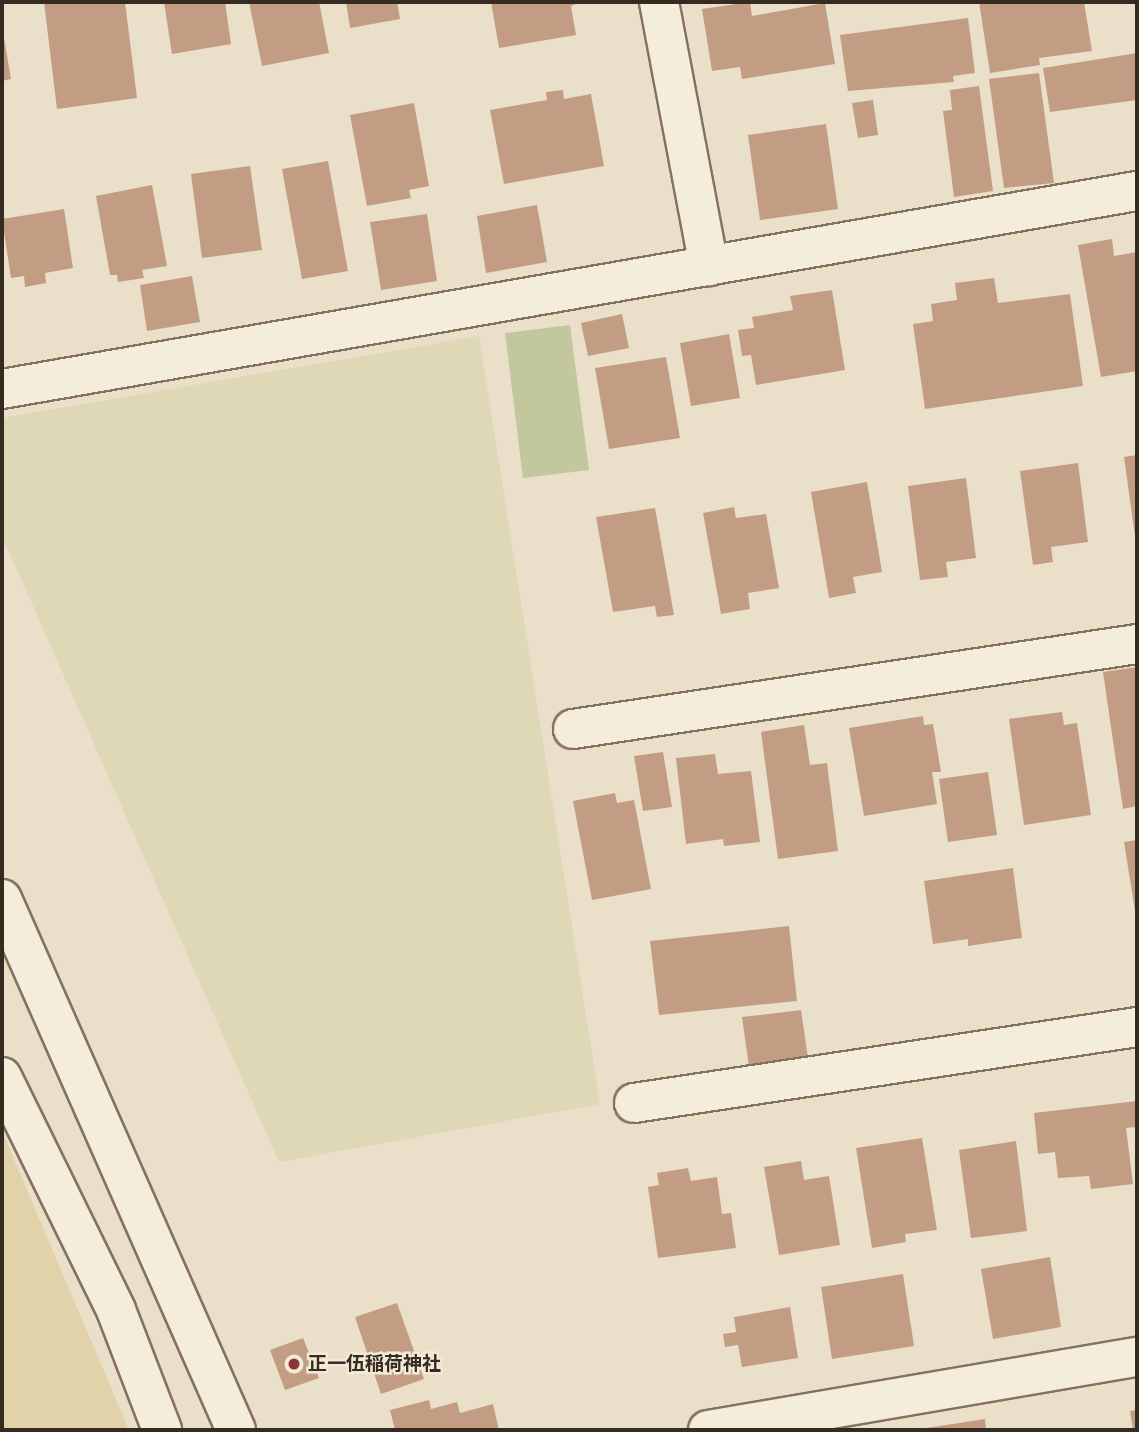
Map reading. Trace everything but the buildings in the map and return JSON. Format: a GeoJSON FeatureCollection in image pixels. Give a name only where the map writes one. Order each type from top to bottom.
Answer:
{"type":"FeatureCollection","features":[{"type":"Feature","properties":{"kind":"street"},"geometry":{"type":"LineString","coordinates":[[659,2],[709,266]]}},
{"type":"Feature","properties":{"kind":"street"},"geometry":{"type":"LineString","coordinates":[[2,389],[1137,191]]}},
{"type":"Feature","properties":{"kind":"street"},"geometry":{"type":"LineString","coordinates":[[573,729],[1137,644]]}},
{"type":"Feature","properties":{"kind":"street"},"geometry":{"type":"LineString","coordinates":[[2,900],[236,1430]]}},
{"type":"Feature","properties":{"kind":"street"},"geometry":{"type":"LineString","coordinates":[[634,1102],[1137,1027]]}},
{"type":"Feature","properties":{"kind":"street"},"geometry":{"type":"LineString","coordinates":[[2,1077],[116,1310],[162,1430]]}},
{"type":"Feature","properties":{"kind":"street"},"geometry":{"type":"LineString","coordinates":[[708,1430],[1137,1357]]}},
{"type":"Feature","properties":{"kind":"shaded area"},"geometry":{"type":"Polygon","coordinates":[[[479,336],[600,1104],[279,1162],[2,536],[2,418],[479,336]]]}},
{"type":"Feature","properties":{"kind":"green space"},"geometry":{"type":"Polygon","coordinates":[[[570,325],[589,470],[523,478],[505,333],[570,325]]]}},
{"type":"Feature","properties":{"kind":"sand"},"geometry":{"type":"Polygon","coordinates":[[[2,1131],[129,1430],[2,1430],[2,1131]]]}},
{"type":"Feature","properties":{"kind":"place","name":"正一伍稲荷神社"},"geometry":{"type":"Point","coordinates":[294,1364]}}]}
